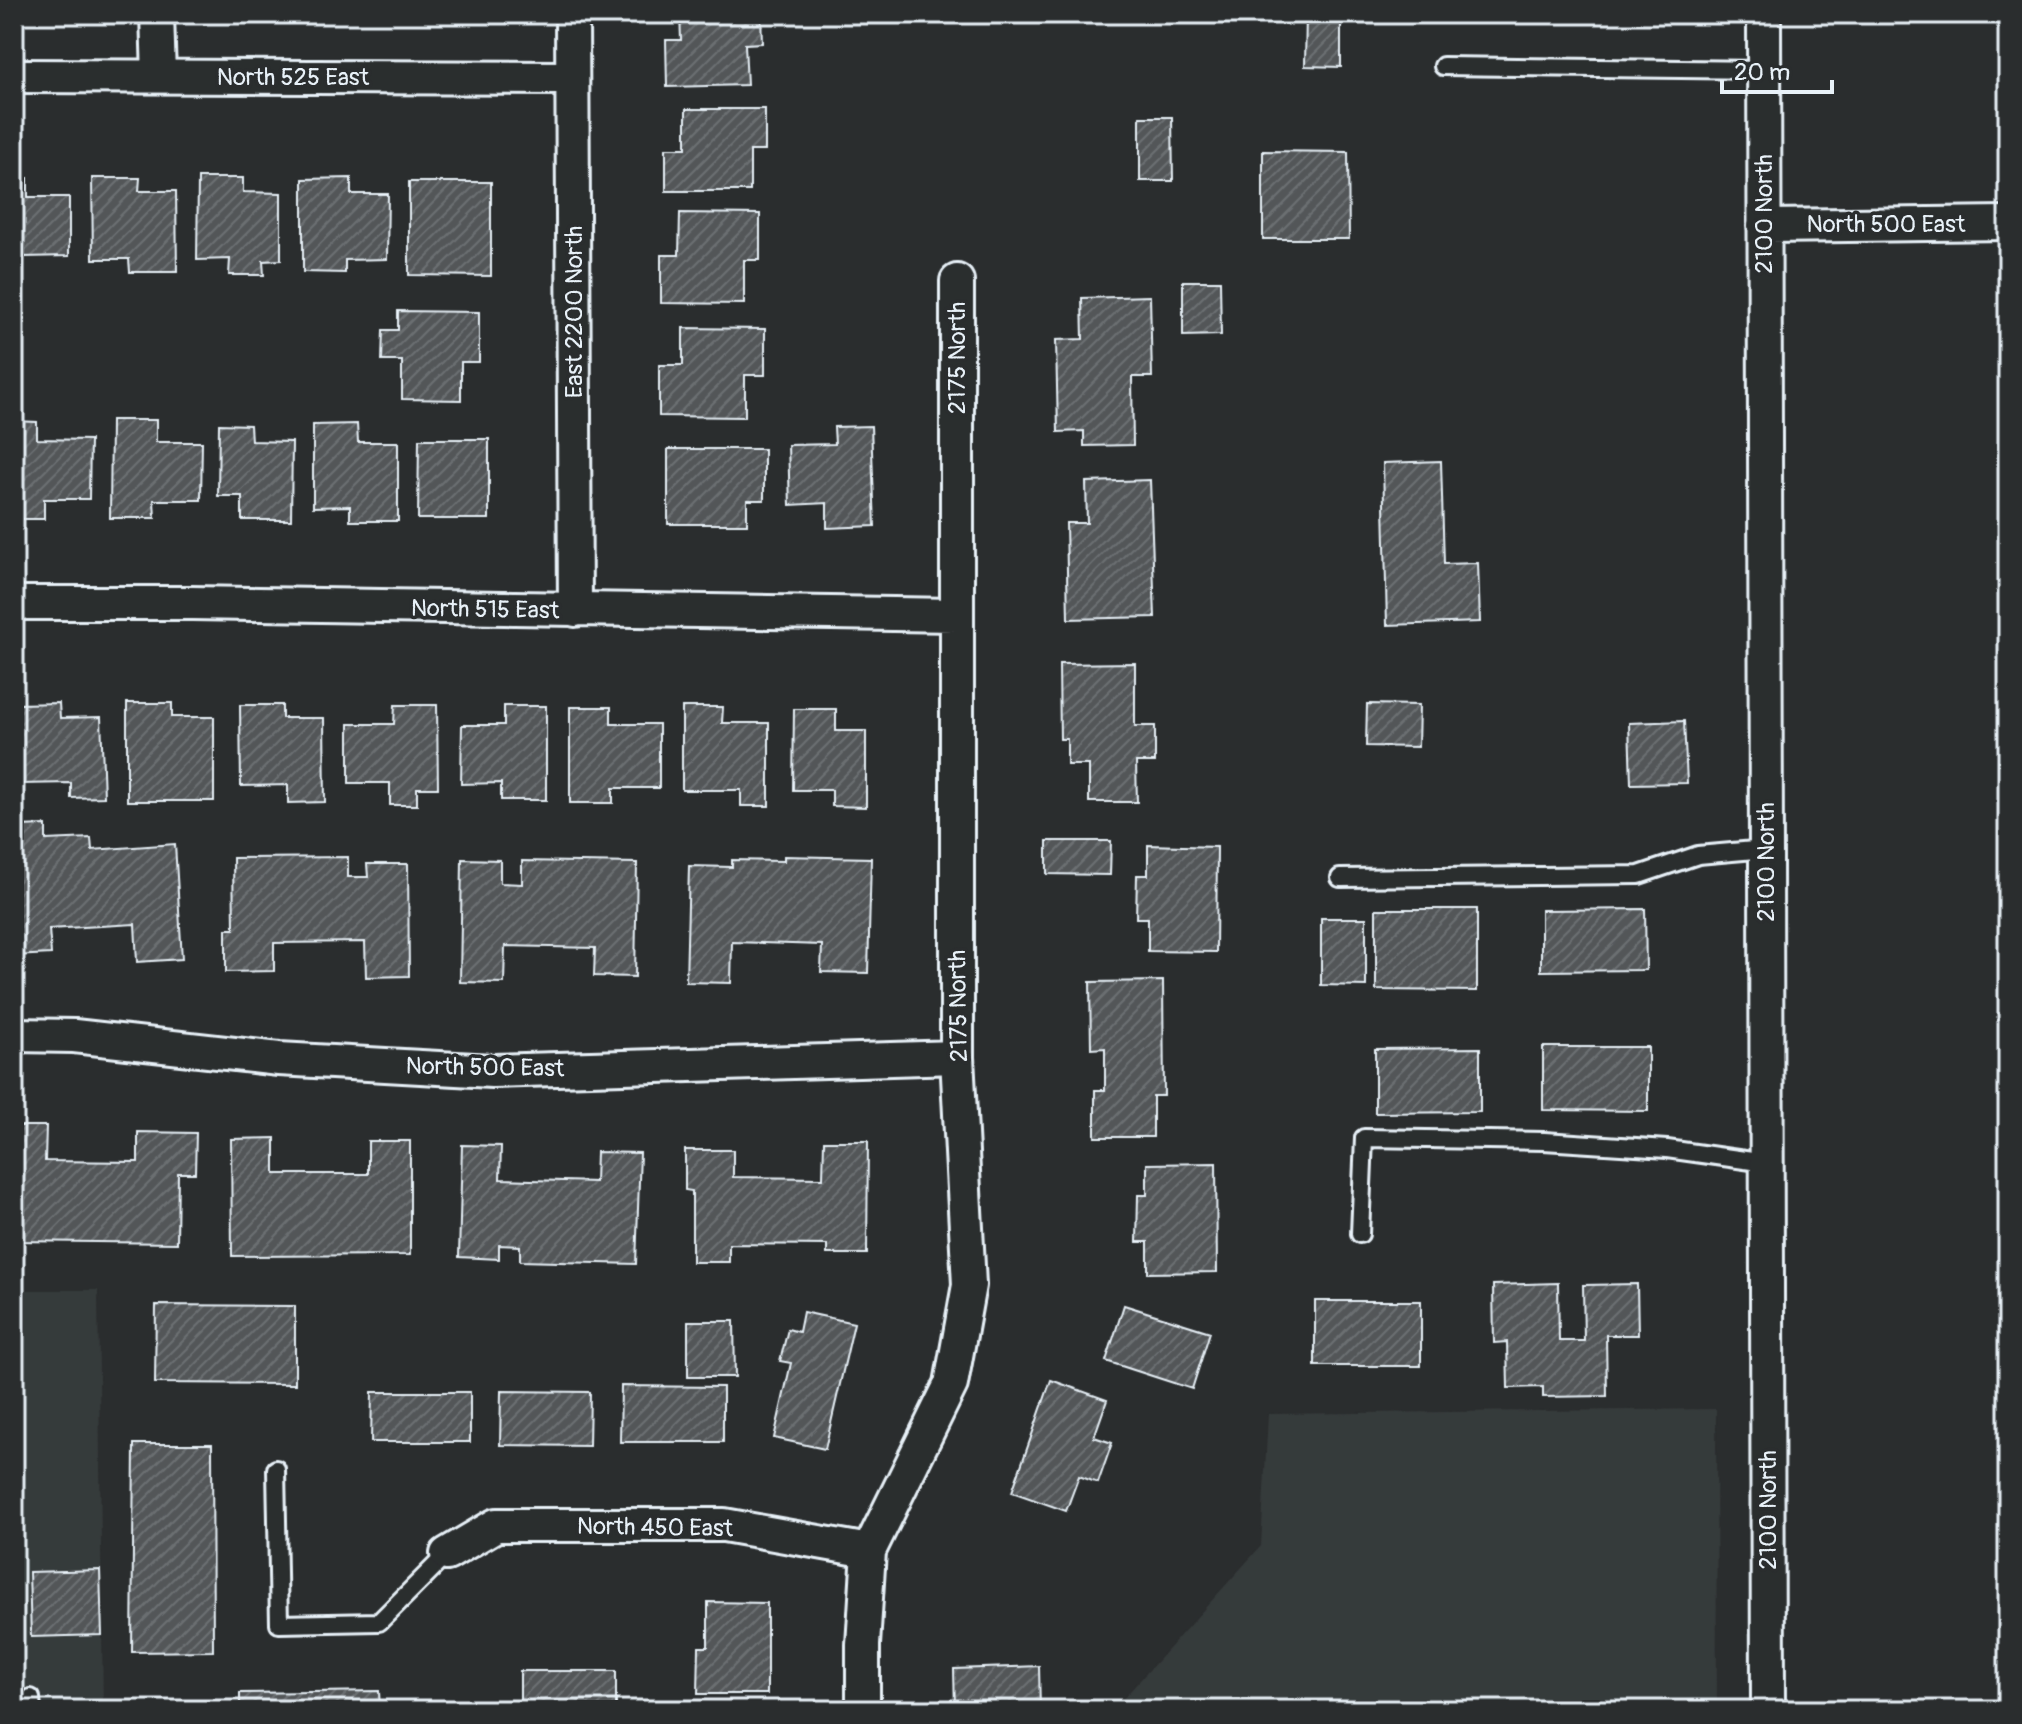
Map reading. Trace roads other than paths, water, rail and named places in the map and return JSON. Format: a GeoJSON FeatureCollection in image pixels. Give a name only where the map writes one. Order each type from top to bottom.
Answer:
{"type":"FeatureCollection","features":[{"type":"Feature","properties":{"kind":"street"},"geometry":{"type":"LineString","coordinates":[[157,14],[159,76]]}},
{"type":"Feature","properties":{"kind":"street","name":"East 2200 North"},"geometry":{"type":"LineString","coordinates":[[572,14],[575,610]]}},
{"type":"Feature","properties":{"kind":"street","name":"2100 North"},"geometry":{"type":"LineString","coordinates":[[1764,14],[1768,1710]]}},
{"type":"Feature","properties":{"kind":"street","name":"North 525 East"},"geometry":{"type":"LineString","coordinates":[[14,76],[572,78]]}},
{"type":"Feature","properties":{"kind":"street","name":"North 500 East"},"geometry":{"type":"LineString","coordinates":[[1764,226],[2008,223]]}},
{"type":"Feature","properties":{"kind":"street","name":"2175 North"},"geometry":{"type":"LineString","coordinates":[[863,1710],[863,1645],[869,1551],[951,1384],[969,1285],[957,1057],[957,281]]}},
{"type":"Feature","properties":{"kind":"street","name":"North 515 East"},"geometry":{"type":"LineString","coordinates":[[14,603],[956,615]]}},
{"type":"Feature","properties":{"kind":"street","name":"North 500 East"},"geometry":{"type":"LineString","coordinates":[[14,1035],[74,1036],[279,1059],[492,1071],[957,1057]]}},
{"type":"Feature","properties":{"kind":"street","name":"North 450 East"},"geometry":{"type":"LineString","coordinates":[[447,1554],[496,1525],[724,1525],[869,1551]]}},
{"type":"Feature","properties":{"kind":"lane"},"geometry":{"type":"LineString","coordinates":[[1443,66],[1764,70]]}},
{"type":"Feature","properties":{"kind":"lane"},"geometry":{"type":"LineString","coordinates":[[1340,878],[1639,875],[1698,855],[1766,849]]}},
{"type":"Feature","properties":{"kind":"lane"},"geometry":{"type":"LineString","coordinates":[[1360,1234],[1364,1138],[1544,1141],[1667,1149],[1766,1163]]}},
{"type":"Feature","properties":{"kind":"lane"},"geometry":{"type":"LineString","coordinates":[[276,1469],[279,1624],[379,1622],[447,1554]]}}]}
